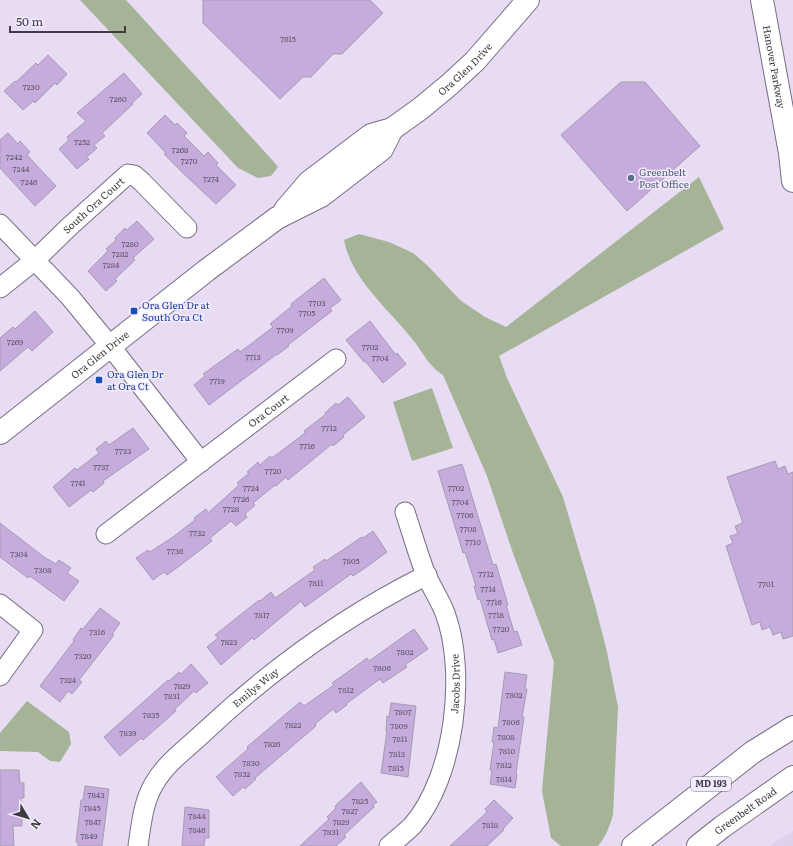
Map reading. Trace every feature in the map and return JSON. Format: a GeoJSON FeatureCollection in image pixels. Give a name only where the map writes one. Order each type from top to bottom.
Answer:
{"type":"FeatureCollection","features":[{"type":"Feature","properties":{"kind":"street","name":"Ora Glen Drive"},"geometry":{"type":"LineString","coordinates":[[0,433],[207,270],[277,218],[321,196],[382,149],[392,129],[420,109],[475,61],[528,0]]}},
{"type":"Feature","properties":{"kind":"street","name":"Hanover Parkway"},"geometry":{"type":"LineString","coordinates":[[762,0],[790,153],[793,181]]}},
{"type":"Feature","properties":{"kind":"street","name":"South Ora Court"},"geometry":{"type":"LineString","coordinates":[[0,288],[35,260],[128,174],[134,175],[142,182],[187,228]]}},
{"type":"Feature","properties":{"kind":"street"},"geometry":{"type":"LineString","coordinates":[[0,224],[56,281],[111,347],[201,462]]}},
{"type":"Feature","properties":{"kind":"street","name":"Ora Court"},"geometry":{"type":"LineString","coordinates":[[106,534],[336,359]]}},
{"type":"Feature","properties":{"kind":"street","name":"Jacobs Drive"},"geometry":{"type":"LineString","coordinates":[[389,846],[412,826],[433,792],[444,767],[456,704],[456,675],[453,647],[445,613],[427,575],[405,512]]}},
{"type":"Feature","properties":{"kind":"street","name":"Emilys Way"},"geometry":{"type":"LineString","coordinates":[[138,846],[142,820],[153,786],[164,770],[224,713],[283,665],[336,626],[376,602],[427,575]]}},
{"type":"Feature","properties":{"kind":"street"},"geometry":{"type":"LineString","coordinates":[[0,604],[33,630],[0,676]]}},
{"type":"Feature","properties":{"kind":"street","name":"MD 193"},"geometry":{"type":"LineString","coordinates":[[633,846],[753,752],[793,727]]}},
{"type":"Feature","properties":{"kind":"street","name":"Greenbelt Road"},"geometry":{"type":"LineString","coordinates":[[698,846],[722,827],[793,777]]}},
{"type":"Feature","properties":{"kind":"shaded area"},"geometry":{"type":"Polygon","coordinates":[[[793,831],[793,846],[769,846],[793,831]]]}},
{"type":"Feature","properties":{"kind":"green space"},"geometry":{"type":"Polygon","coordinates":[[[80,0],[126,0],[274,162],[278,167],[271,176],[258,178],[238,168],[80,0]]]}},
{"type":"Feature","properties":{"kind":"green space"},"geometry":{"type":"Polygon","coordinates":[[[699,177],[724,229],[499,356],[507,378],[563,497],[595,605],[607,652],[618,707],[613,815],[607,832],[598,846],[561,846],[551,838],[542,791],[554,662],[514,556],[487,476],[443,375],[430,364],[413,340],[372,294],[355,269],[348,255],[344,240],[359,234],[389,242],[413,253],[427,265],[460,300],[485,317],[506,327],[699,177]]]}},
{"type":"Feature","properties":{"kind":"green space"},"geometry":{"type":"Polygon","coordinates":[[[432,388],[453,448],[412,461],[393,402],[432,388]]]}},
{"type":"Feature","properties":{"kind":"green space"},"geometry":{"type":"Polygon","coordinates":[[[27,701],[69,732],[71,744],[60,762],[50,761],[38,752],[0,751],[0,733],[27,701]]]}},
{"type":"Feature","properties":{"kind":"building"},"geometry":{"type":"Polygon","coordinates":[[[203,0],[370,0],[383,13],[342,54],[333,54],[311,77],[303,77],[280,99],[203,23],[203,0]]]}},
{"type":"Feature","properties":{"kind":"building"},"geometry":{"type":"Polygon","coordinates":[[[48,55],[67,74],[57,85],[55,83],[35,103],[33,101],[23,110],[4,91],[36,63],[38,65],[48,55]]]}},
{"type":"Feature","properties":{"kind":"building"},"geometry":{"type":"Polygon","coordinates":[[[124,73],[142,94],[102,133],[105,136],[94,145],[97,148],[87,157],[89,159],[77,169],[59,149],[69,140],[67,137],[86,121],[77,113],[124,73]]]}},
{"type":"Feature","properties":{"kind":"building","name":"Greenbelt Post Office"},"geometry":{"type":"Polygon","coordinates":[[[621,82],[645,82],[700,146],[627,211],[561,135],[621,82]]]}},
{"type":"Feature","properties":{"kind":"building"},"geometry":{"type":"Polygon","coordinates":[[[165,115],[175,125],[177,123],[187,133],[184,136],[204,156],[208,152],[218,163],[216,165],[236,185],[216,204],[164,154],[166,153],[147,133],[165,115]]]}},
{"type":"Feature","properties":{"kind":"building"},"geometry":{"type":"Polygon","coordinates":[[[8,133],[18,144],[20,141],[30,152],[27,155],[56,186],[35,206],[0,168],[0,140],[8,133]]]}},
{"type":"Feature","properties":{"kind":"building"},"geometry":{"type":"Polygon","coordinates":[[[137,221],[154,239],[133,258],[135,260],[115,279],[117,281],[106,291],[88,271],[108,251],[106,249],[116,240],[115,238],[125,228],[127,230],[137,221]]]}},
{"type":"Feature","properties":{"kind":"building"},"geometry":{"type":"Polygon","coordinates":[[[324,278],[341,300],[330,308],[332,311],[288,345],[289,346],[209,405],[194,385],[205,376],[203,374],[238,349],[240,352],[273,327],[270,324],[292,306],[291,304],[324,278]]]}},
{"type":"Feature","properties":{"kind":"building"},"geometry":{"type":"Polygon","coordinates":[[[35,311],[53,332],[32,351],[28,347],[0,371],[0,338],[13,327],[15,329],[35,311]]]}},
{"type":"Feature","properties":{"kind":"building"},"geometry":{"type":"Polygon","coordinates":[[[370,321],[396,355],[397,353],[406,364],[383,383],[346,340],[370,321]]]}},
{"type":"Feature","properties":{"kind":"building"},"geometry":{"type":"Polygon","coordinates":[[[348,397],[365,417],[343,435],[344,437],[333,446],[332,444],[288,480],[286,477],[253,503],[255,505],[245,514],[247,517],[236,526],[231,521],[210,538],[212,541],[178,567],[167,575],[164,572],[153,580],[136,558],[148,550],[150,552],[173,537],[195,520],[194,518],[206,509],[208,513],[239,485],[237,483],[249,473],[247,472],[258,462],[260,465],[270,456],[272,458],[305,433],[304,431],[326,414],[325,413],[336,403],[338,405],[348,397]]]}},
{"type":"Feature","properties":{"kind":"building"},"geometry":{"type":"Polygon","coordinates":[[[133,428],[149,449],[103,481],[104,483],[93,492],[91,490],[69,507],[53,487],[75,468],[77,470],[99,453],[96,449],[106,441],[109,445],[133,428]]]}},
{"type":"Feature","properties":{"kind":"building"},"geometry":{"type":"Polygon","coordinates":[[[775,461],[778,469],[785,466],[788,474],[793,472],[793,636],[783,639],[781,632],[773,635],[770,627],[762,630],[760,622],[752,625],[726,546],[733,543],[730,536],[738,534],[735,526],[743,523],[727,477],[775,461]]]}},
{"type":"Feature","properties":{"kind":"building"},"geometry":{"type":"Polygon","coordinates":[[[462,464],[493,565],[496,564],[514,632],[517,631],[522,645],[498,653],[494,639],[492,640],[480,599],[478,600],[474,586],[476,586],[465,552],[463,553],[438,471],[462,464]]]}},
{"type":"Feature","properties":{"kind":"building"},"geometry":{"type":"Polygon","coordinates":[[[0,523],[44,557],[56,564],[59,560],[71,568],[67,573],[79,581],[64,601],[30,576],[28,578],[0,557],[0,523]]]}},
{"type":"Feature","properties":{"kind":"building"},"geometry":{"type":"Polygon","coordinates":[[[373,531],[387,552],[353,576],[351,574],[305,607],[301,601],[254,640],[252,638],[221,665],[207,647],[218,638],[215,635],[271,592],[275,598],[315,570],[313,567],[325,559],[326,561],[373,531]]]}},
{"type":"Feature","properties":{"kind":"building"},"geometry":{"type":"Polygon","coordinates":[[[100,608],[120,623],[112,634],[114,635],[79,680],[82,682],[72,694],[68,691],[60,702],[40,686],[74,641],[73,640],[81,628],[83,629],[100,608]]]}},
{"type":"Feature","properties":{"kind":"building"},"geometry":{"type":"Polygon","coordinates":[[[414,629],[428,649],[405,665],[407,667],[383,683],[380,679],[336,713],[333,709],[315,724],[316,726],[255,778],[256,779],[245,789],[243,787],[233,796],[216,777],[248,749],[247,747],[300,702],[304,706],[334,685],[332,683],[367,658],[369,661],[414,629]]]}},
{"type":"Feature","properties":{"kind":"building"},"geometry":{"type":"Polygon","coordinates":[[[191,664],[208,683],[196,693],[194,691],[174,710],[176,711],[143,740],[141,738],[120,756],[104,737],[168,680],[169,681],[179,672],[181,674],[191,664]]]}},
{"type":"Feature","properties":{"kind":"building"},"geometry":{"type":"Polygon","coordinates":[[[505,672],[527,675],[525,689],[527,689],[522,717],[524,717],[515,788],[490,784],[494,727],[498,728],[505,672]]]}},
{"type":"Feature","properties":{"kind":"building"},"geometry":{"type":"Polygon","coordinates":[[[391,703],[416,706],[408,777],[381,773],[387,731],[387,716],[389,717],[391,703]]]}},
{"type":"Feature","properties":{"kind":"building"},"geometry":{"type":"Polygon","coordinates":[[[0,770],[19,770],[20,783],[24,783],[24,798],[21,798],[22,826],[13,826],[14,846],[0,846],[0,770]]]}},
{"type":"Feature","properties":{"kind":"building"},"geometry":{"type":"Polygon","coordinates":[[[361,782],[377,802],[373,805],[374,807],[344,835],[346,837],[336,846],[300,846],[329,819],[327,817],[336,808],[335,806],[361,782]]]}},
{"type":"Feature","properties":{"kind":"building"},"geometry":{"type":"Polygon","coordinates":[[[85,786],[109,789],[102,846],[78,846],[78,842],[76,842],[81,800],[83,800],[85,786]]]}},
{"type":"Feature","properties":{"kind":"building"},"geometry":{"type":"Polygon","coordinates":[[[494,800],[513,818],[503,829],[504,830],[487,846],[450,846],[487,812],[485,809],[494,800]]]}},
{"type":"Feature","properties":{"kind":"building"},"geometry":{"type":"Polygon","coordinates":[[[185,807],[209,810],[209,838],[205,838],[204,846],[182,846],[185,807]]]}},
{"type":"Feature","properties":{"kind":"place","name":"Greenbelt Post Office"},"geometry":{"type":"Point","coordinates":[631,178]}},
{"type":"Feature","properties":{"kind":"place","name":"Ora Glen Dr at South Ora Ct"},"geometry":{"type":"Point","coordinates":[134,311]}},
{"type":"Feature","properties":{"kind":"place","name":"Ora Glen Dr at Ora Ct"},"geometry":{"type":"Point","coordinates":[99,380]}}]}
